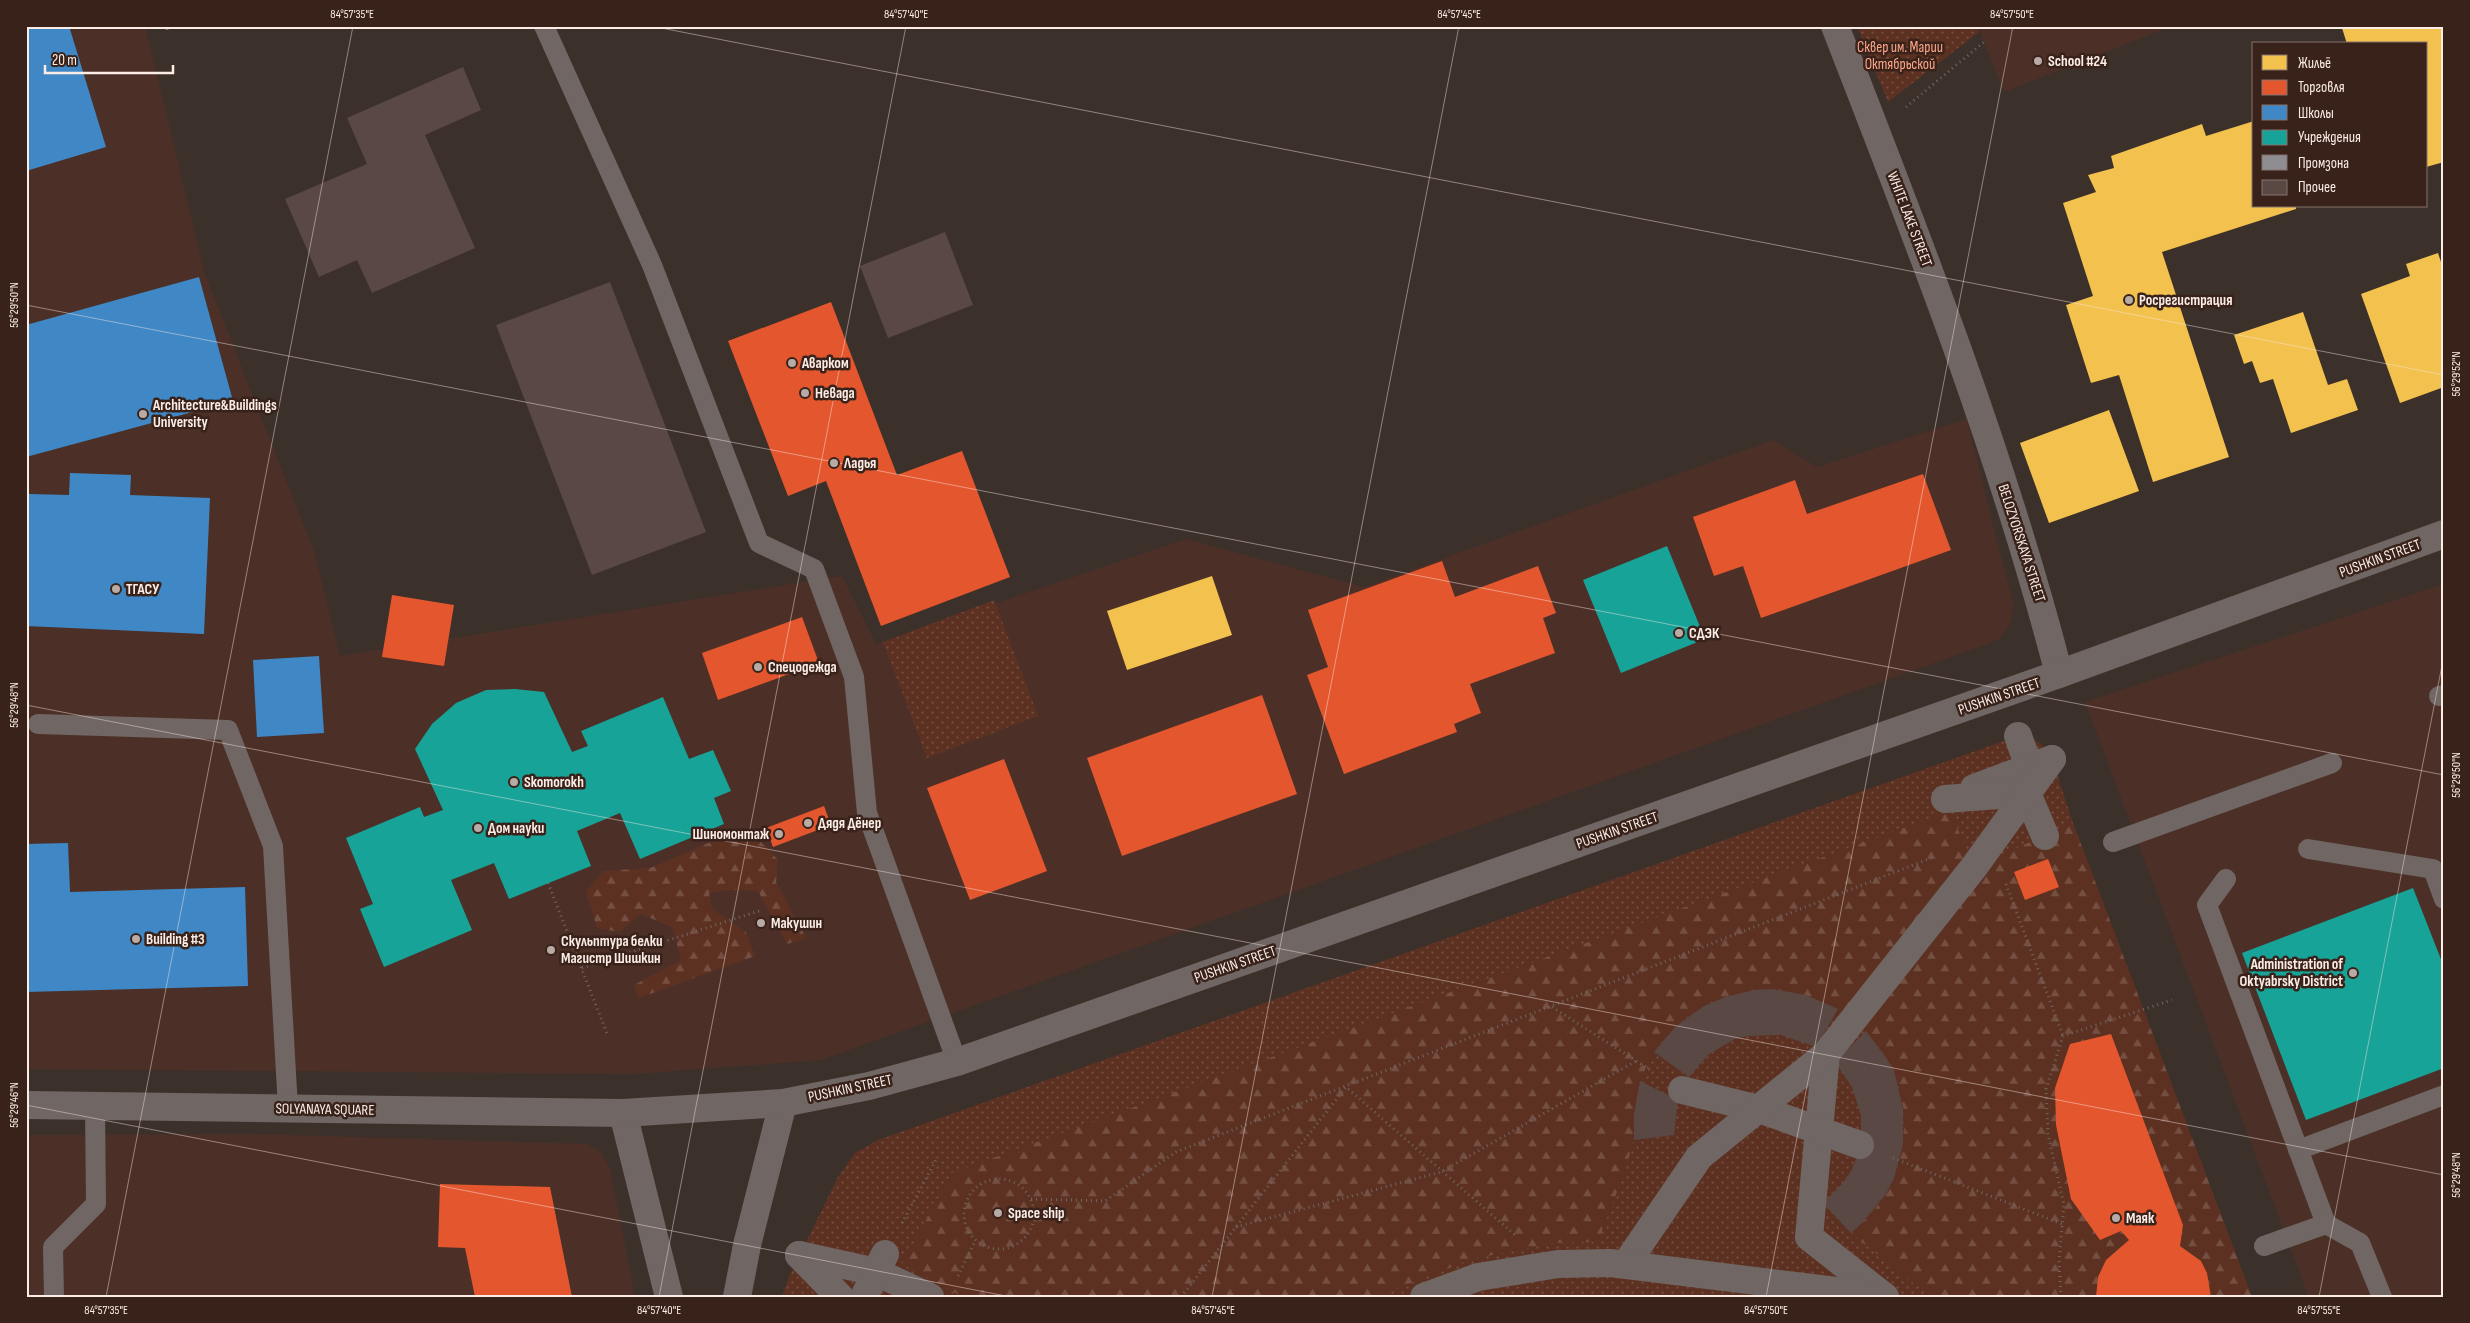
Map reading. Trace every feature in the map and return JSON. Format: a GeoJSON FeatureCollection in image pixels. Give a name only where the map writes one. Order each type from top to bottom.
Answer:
{"type":"FeatureCollection","features":[{"type":"Feature","properties":{"kind":"street","name":"WHITE LAKE STREET"},"geometry":{"type":"LineString","coordinates":[[1835,26],[1919,241],[1981,414]]}},
{"type":"Feature","properties":{"kind":"street","name":"BELOZYORSKAYA STREET"},"geometry":{"type":"LineString","coordinates":[[1981,414],[2041,605],[2059,674]]}},
{"type":"Feature","properties":{"kind":"street","name":"PUSHKIN STREET"},"geometry":{"type":"LineString","coordinates":[[623,1113],[783,1103],[869,1086],[957,1062],[2059,674],[2444,534]]}},
{"type":"Feature","properties":{"kind":"street"},"geometry":{"type":"LineString","coordinates":[[2018,736],[2028,780],[2045,836]]}},
{"type":"Feature","properties":{"kind":"street"},"geometry":{"type":"LineString","coordinates":[[1626,1264],[1699,1157],[1826,1054],[1982,850],[2028,780]]}},
{"type":"Feature","properties":{"kind":"street"},"geometry":{"type":"LineString","coordinates":[[1826,1054],[1809,1236],[1885,1297]]}},
{"type":"Feature","properties":{"kind":"street"},"geometry":{"type":"LineString","coordinates":[[1682,1090],[1759,1109],[1860,1145]]}},
{"type":"Feature","properties":{"kind":"street"},"geometry":{"type":"LineString","coordinates":[[737,1297],[747,1245],[783,1103]]}},
{"type":"Feature","properties":{"kind":"street","name":"SOLYANAYA SQUARE"},"geometry":{"type":"LineString","coordinates":[[26,1105],[623,1113]]}},
{"type":"Feature","properties":{"kind":"street"},"geometry":{"type":"LineString","coordinates":[[623,1113],[669,1297]]}},
{"type":"Feature","properties":{"kind":"street"},"geometry":{"type":"LineString","coordinates":[[840,1297],[799,1255],[881,1263],[943,1295]]}},
{"type":"Feature","properties":{"kind":"street"},"geometry":{"type":"LineString","coordinates":[[1424,1297],[1540,1257],[1626,1264],[1885,1297]]}},
{"type":"Feature","properties":{"kind":"street"},"geometry":{"type":"LineString","coordinates":[[864,1297],[881,1263]]}},
{"type":"Feature","properties":{"kind":"lane"},"geometry":{"type":"LineString","coordinates":[[544,26],[652,265],[759,543],[814,569],[854,677],[867,813],[957,1062]]}},
{"type":"Feature","properties":{"kind":"lane"},"geometry":{"type":"LineString","coordinates":[[38,724],[228,730],[273,846],[288,1108]]}},
{"type":"Feature","properties":{"kind":"lane"},"geometry":{"type":"LineString","coordinates":[[2113,842],[2332,763]]}},
{"type":"Feature","properties":{"kind":"lane"},"geometry":{"type":"LineString","coordinates":[[2308,849],[2433,869],[2444,899]]}},
{"type":"Feature","properties":{"kind":"lane"},"geometry":{"type":"LineString","coordinates":[[2226,879],[2207,905],[2298,1150],[2326,1224],[2360,1243],[2382,1297]]}},
{"type":"Feature","properties":{"kind":"lane"},"geometry":{"type":"LineString","coordinates":[[2298,1150],[2444,1095]]}},
{"type":"Feature","properties":{"kind":"lane"},"geometry":{"type":"LineString","coordinates":[[54,1297],[53,1247],[96,1204],[95,1106]]}},
{"type":"Feature","properties":{"kind":"lane"},"geometry":{"type":"LineString","coordinates":[[2264,1246],[2326,1224]]}},
{"type":"Feature","properties":{"kind":"path"},"geometry":{"type":"LineString","coordinates":[[1900,112],[1984,42]]}},
{"type":"Feature","properties":{"kind":"path"},"geometry":{"type":"LineString","coordinates":[[1982,850],[2063,1036],[2046,1089],[2048,1134],[2064,1205],[2060,1261],[2061,1297]]}},
{"type":"Feature","properties":{"kind":"path"},"geometry":{"type":"LineString","coordinates":[[1030,1199],[1105,1201],[1176,1152],[1931,858]]}},
{"type":"Feature","properties":{"kind":"path"},"geometry":{"type":"LineString","coordinates":[[548,883],[608,1036]]}},
{"type":"Feature","properties":{"kind":"path"},"geometry":{"type":"LineString","coordinates":[[582,968],[759,911]]}},
{"type":"Feature","properties":{"kind":"path"},"geometry":{"type":"LineString","coordinates":[[2063,1036],[2172,1000]]}},
{"type":"Feature","properties":{"kind":"path"},"geometry":{"type":"LineString","coordinates":[[1551,1007],[1682,1090]]}},
{"type":"Feature","properties":{"kind":"path"},"geometry":{"type":"LineString","coordinates":[[1235,1227],[1441,1172],[1636,1061]]}},
{"type":"Feature","properties":{"kind":"path"},"geometry":{"type":"LineString","coordinates":[[1346,1087],[1540,1257]]}},
{"type":"Feature","properties":{"kind":"path"},"geometry":{"type":"LineString","coordinates":[[1181,1297],[1346,1087]]}},
{"type":"Feature","properties":{"kind":"path"},"geometry":{"type":"LineString","coordinates":[[1860,1145],[2062,1224]]}},
{"type":"Feature","properties":{"kind":"path"},"geometry":{"type":"LineString","coordinates":[[881,1263],[936,1160]]}},
{"type":"Feature","properties":{"kind":"path"},"geometry":{"type":"LineString","coordinates":[[997,1179],[1004,1180],[1022,1187],[1030,1199],[1034,1212],[1033,1225],[1026,1238],[1014,1246],[1001,1250],[987,1248],[975,1241],[967,1230],[964,1216],[965,1203],[972,1191],[983,1183],[997,1179]]}},
{"type":"Feature","properties":{"kind":"path"},"geometry":{"type":"LineString","coordinates":[[943,1295],[975,1241]]}},
{"type":"Feature","properties":{"kind":"shaded area"},"geometry":{"type":"Polygon","coordinates":[[[26,26],[145,26],[205,274],[315,554],[340,656],[842,576],[876,644],[1186,539],[1364,587],[1773,440],[1817,467],[1967,419],[2013,601],[2012,620],[2001,638],[1982,646],[821,1060],[635,1074],[26,1069],[26,26]]]}},
{"type":"Feature","properties":{"kind":"shaded area","name":"School #24"},"geometry":{"type":"Polygon","coordinates":[[[1978,26],[2172,26],[2004,92],[1978,26]]]}},
{"type":"Feature","properties":{"kind":"shaded area"},"geometry":{"type":"Polygon","coordinates":[[[2444,584],[2444,1297],[2309,1297],[2085,702],[2444,584]]]}},
{"type":"Feature","properties":{"kind":"shaded area"},"geometry":{"type":"Polygon","coordinates":[[[251,1134],[587,1144],[601,1152],[610,1168],[635,1297],[26,1297],[26,1135],[251,1134]]]}},
{"type":"Feature","properties":{"kind":"green space","name":"Сквер им. Марии Октябрьской"},"geometry":{"type":"Polygon","coordinates":[[[1857,26],[1976,26],[1979,32],[1888,102],[1857,26]]]}},
{"type":"Feature","properties":{"kind":"green space"},"geometry":{"type":"Polygon","coordinates":[[[994,600],[1038,716],[927,758],[883,642],[994,600]]]}},
{"type":"Feature","properties":{"kind":"green space"},"geometry":{"type":"Polygon","coordinates":[[[2018,736],[2032,738],[2049,750],[2073,823],[2252,1297],[782,1297],[789,1277],[838,1177],[855,1153],[878,1140],[2018,736]]]}},
{"type":"Feature","properties":{"kind":"green space"},"geometry":{"type":"Polygon","coordinates":[[[1950,811],[1974,867],[2073,823],[2252,1297],[1931,1297],[1851,1233],[1882,1200],[1891,1185],[1904,1138],[1902,1101],[1891,1067],[1871,1037],[1845,1014],[1812,998],[1776,991],[1736,994],[1712,1002],[1690,1015],[1662,1041],[1643,1074],[1635,1107],[1634,1139],[1630,1154],[1598,1242],[1555,1243],[1472,1259],[1375,1297],[963,1297],[902,1264],[952,1173],[1950,811]]]}},
{"type":"Feature","properties":{"kind":"green space"},"geometry":{"type":"Polygon","coordinates":[[[713,841],[761,842],[778,860],[776,882],[806,938],[787,944],[758,891],[732,890],[709,893],[712,909],[746,932],[755,956],[639,998],[634,985],[681,960],[672,927],[641,914],[619,932],[597,928],[586,892],[603,871],[650,868],[713,841]]]}},
{"type":"Feature","properties":{"kind":"building: Жильё"},"geometry":{"type":"Polygon","coordinates":[[[2346,26],[2444,26],[2444,162],[2428,166],[2428,42],[2346,42],[2342,28],[2346,26]]]}},
{"type":"Feature","properties":{"kind":"building: Жильё","name":"Росрегистрация"},"geometry":{"type":"Polygon","coordinates":[[[2252,122],[2252,208],[2296,209],[2162,252],[2229,457],[2153,482],[2119,375],[2091,383],[2066,305],[2093,296],[2063,203],[2096,192],[2088,175],[2114,168],[2111,156],[2202,124],[2206,136],[2252,122]]]}},
{"type":"Feature","properties":{"kind":"building: Жильё"},"geometry":{"type":"Polygon","coordinates":[[[2438,253],[2444,271],[2444,387],[2400,403],[2361,294],[2410,276],[2406,264],[2438,253]]]}},
{"type":"Feature","properties":{"kind":"building: Жильё"},"geometry":{"type":"Polygon","coordinates":[[[2303,312],[2328,385],[2347,379],[2358,410],[2291,433],[2273,379],[2260,383],[2252,361],[2244,364],[2234,335],[2303,312]]]}},
{"type":"Feature","properties":{"kind":"building: Жильё"},"geometry":{"type":"Polygon","coordinates":[[[2109,410],[2139,491],[2049,523],[2020,443],[2109,410]]]}},
{"type":"Feature","properties":{"kind":"building: Жильё"},"geometry":{"type":"Polygon","coordinates":[[[1212,576],[1232,635],[1127,670],[1107,611],[1212,576]]]}},
{"type":"Feature","properties":{"kind":"building: Торговля","name":"Ладья"},"geometry":{"type":"Polygon","coordinates":[[[831,302],[897,475],[962,451],[1010,577],[881,626],[826,481],[788,496],[728,341],[831,302]]]}},
{"type":"Feature","properties":{"kind":"building: Торговля"},"geometry":{"type":"Polygon","coordinates":[[[1923,474],[1951,550],[1761,618],[1743,566],[1714,576],[1693,517],[1795,480],[1807,514],[1923,474]]]}},
{"type":"Feature","properties":{"kind":"building: Торговля"},"geometry":{"type":"Polygon","coordinates":[[[1442,561],[1455,597],[1538,566],[1556,613],[1543,618],[1555,653],[1470,684],[1481,713],[1454,724],[1457,732],[1344,774],[1307,675],[1328,667],[1308,610],[1442,561]]]}},
{"type":"Feature","properties":{"kind":"building: Торговля"},"geometry":{"type":"Polygon","coordinates":[[[392,595],[454,605],[444,666],[382,657],[392,595]]]}},
{"type":"Feature","properties":{"kind":"building: Торговля"},"geometry":{"type":"Polygon","coordinates":[[[802,617],[819,663],[718,700],[702,653],[802,617]]]}},
{"type":"Feature","properties":{"kind":"building: Торговля"},"geometry":{"type":"Polygon","coordinates":[[[1262,695],[1297,794],[1122,856],[1087,758],[1262,695]]]}},
{"type":"Feature","properties":{"kind":"building: Торговля"},"geometry":{"type":"Polygon","coordinates":[[[1004,759],[1047,871],[970,900],[927,788],[1004,759]]]}},
{"type":"Feature","properties":{"kind":"building: Торговля","name":"Дядя Дёнер"},"geometry":{"type":"Polygon","coordinates":[[[824,806],[831,825],[773,847],[766,828],[824,806]]]}},
{"type":"Feature","properties":{"kind":"building: Торговля"},"geometry":{"type":"Polygon","coordinates":[[[2048,859],[2059,887],[2025,900],[2014,872],[2048,859]]]}},
{"type":"Feature","properties":{"kind":"building: Торговля"},"geometry":{"type":"Polygon","coordinates":[[[2111,1034],[2183,1225],[2180,1246],[2201,1261],[2207,1273],[2211,1297],[2096,1297],[2098,1277],[2106,1260],[2129,1240],[2121,1231],[2100,1240],[2071,1199],[2056,1125],[2055,1088],[2070,1044],[2111,1034]]]}},
{"type":"Feature","properties":{"kind":"building: Торговля"},"geometry":{"type":"Polygon","coordinates":[[[440,1184],[550,1187],[572,1297],[475,1297],[465,1248],[438,1247],[440,1184]]]}},
{"type":"Feature","properties":{"kind":"building: Школы"},"geometry":{"type":"Polygon","coordinates":[[[26,26],[69,26],[106,147],[26,171],[26,26]]]}},
{"type":"Feature","properties":{"kind":"building: Школы"},"geometry":{"type":"Polygon","coordinates":[[[199,277],[233,401],[26,457],[26,325],[199,277]]]}},
{"type":"Feature","properties":{"kind":"building: Школы","name":"ТГАСУ"},"geometry":{"type":"Polygon","coordinates":[[[70,473],[131,475],[130,495],[210,498],[204,634],[26,626],[29,494],[69,495],[70,473]]]}},
{"type":"Feature","properties":{"kind":"building: Школы"},"geometry":{"type":"Polygon","coordinates":[[[319,656],[324,733],[257,737],[253,660],[319,656]]]}},
{"type":"Feature","properties":{"kind":"building: Школы","name":"Building #3"},"geometry":{"type":"Polygon","coordinates":[[[68,843],[70,892],[245,887],[248,986],[26,992],[26,844],[68,843]]]}},
{"type":"Feature","properties":{"kind":"building: Учреждения"},"geometry":{"type":"Polygon","coordinates":[[[1667,546],[1705,639],[1621,673],[1583,580],[1667,546]]]}},
{"type":"Feature","properties":{"kind":"building: Учреждения","name":"Дом науки"},"geometry":{"type":"Polygon","coordinates":[[[515,689],[544,692],[572,752],[588,746],[581,731],[663,697],[689,759],[713,750],[731,791],[714,798],[724,824],[640,859],[620,813],[577,831],[591,866],[509,899],[494,863],[451,880],[472,930],[384,967],[360,909],[373,904],[346,838],[420,807],[424,817],[443,810],[415,749],[432,724],[456,703],[486,690],[515,689]]]}},
{"type":"Feature","properties":{"kind":"building: Учреждения"},"geometry":{"type":"Polygon","coordinates":[[[2413,888],[2444,967],[2444,1068],[2306,1120],[2242,953],[2413,888]]]}},
{"type":"Feature","properties":{"kind":"building: Промзона"},"geometry":{"type":"Polygon","coordinates":[[[165,26],[177,26],[177,27],[166,30],[165,26]]]}},
{"type":"Feature","properties":{"kind":"building: Прочее"},"geometry":{"type":"Polygon","coordinates":[[[463,67],[481,110],[425,135],[475,248],[372,293],[357,260],[319,277],[285,199],[367,164],[347,118],[463,67]]]}},
{"type":"Feature","properties":{"kind":"building: Прочее"},"geometry":{"type":"Polygon","coordinates":[[[945,232],[973,305],[888,338],[860,266],[945,232]]]}},
{"type":"Feature","properties":{"kind":"building: Прочее"},"geometry":{"type":"Polygon","coordinates":[[[610,282],[706,532],[592,575],[496,325],[610,282]]]}},
{"type":"Feature","properties":{"kind":"building: Прочее"},"geometry":{"type":"Polygon","coordinates":[[[1772,989],[1806,995],[1838,1009],[1816,1047],[1781,1035],[1748,1036],[1735,1039],[1709,1054],[1689,1077],[1654,1052],[1675,1027],[1704,1006],[1725,997],[1754,990],[1772,989]]]}},
{"type":"Feature","properties":{"kind":"building: Прочее"},"geometry":{"type":"Polygon","coordinates":[[[1866,1031],[1887,1059],[1895,1074],[1903,1109],[1903,1144],[1894,1178],[1886,1194],[1864,1221],[1851,1233],[1823,1203],[1843,1183],[1851,1171],[1856,1159],[1861,1131],[1861,1116],[1852,1087],[1835,1062],[1866,1031]]]}},
{"type":"Feature","properties":{"kind":"building: Прочее"},"geometry":{"type":"Polygon","coordinates":[[[1640,1081],[1678,1100],[1674,1135],[1634,1140],[1634,1114],[1640,1081]]]}},
{"type":"Feature","properties":{"kind":"place","name":"School #24"},"geometry":{"type":"Point","coordinates":[2038,61]}},
{"type":"Feature","properties":{"kind":"place","name":"Росрегистрация"},"geometry":{"type":"Point","coordinates":[2129,300]}},
{"type":"Feature","properties":{"kind":"place","name":"Аварком"},"geometry":{"type":"Point","coordinates":[792,363]}},
{"type":"Feature","properties":{"kind":"place","name":"Невада"},"geometry":{"type":"Point","coordinates":[805,393]}},
{"type":"Feature","properties":{"kind":"place","name":"Architecture&Buildings University"},"geometry":{"type":"Point","coordinates":[143,414]}},
{"type":"Feature","properties":{"kind":"place","name":"Ладья"},"geometry":{"type":"Point","coordinates":[834,463]}},
{"type":"Feature","properties":{"kind":"place","name":"ТГАСУ"},"geometry":{"type":"Point","coordinates":[116,589]}},
{"type":"Feature","properties":{"kind":"place","name":"СДЭК"},"geometry":{"type":"Point","coordinates":[1679,633]}},
{"type":"Feature","properties":{"kind":"place","name":"Спецодежда"},"geometry":{"type":"Point","coordinates":[758,667]}},
{"type":"Feature","properties":{"kind":"place","name":"Skomorokh"},"geometry":{"type":"Point","coordinates":[514,782]}},
{"type":"Feature","properties":{"kind":"place","name":"Дядя Дёнер"},"geometry":{"type":"Point","coordinates":[808,823]}},
{"type":"Feature","properties":{"kind":"place","name":"Дом науки"},"geometry":{"type":"Point","coordinates":[478,828]}},
{"type":"Feature","properties":{"kind":"place","name":"Шиномонтаж"},"geometry":{"type":"Point","coordinates":[779,834]}},
{"type":"Feature","properties":{"kind":"place","name":"Макушин"},"geometry":{"type":"Point","coordinates":[761,923]}},
{"type":"Feature","properties":{"kind":"place","name":"Building #3"},"geometry":{"type":"Point","coordinates":[136,939]}},
{"type":"Feature","properties":{"kind":"place","name":"Скульптура белки Магистр Шишкин"},"geometry":{"type":"Point","coordinates":[551,950]}},
{"type":"Feature","properties":{"kind":"place","name":"Administration of Oktyabrsky District"},"geometry":{"type":"Point","coordinates":[2353,973]}},
{"type":"Feature","properties":{"kind":"place","name":"Space ship"},"geometry":{"type":"Point","coordinates":[998,1213]}},
{"type":"Feature","properties":{"kind":"place","name":"Маяк"},"geometry":{"type":"Point","coordinates":[2116,1218]}}]}
